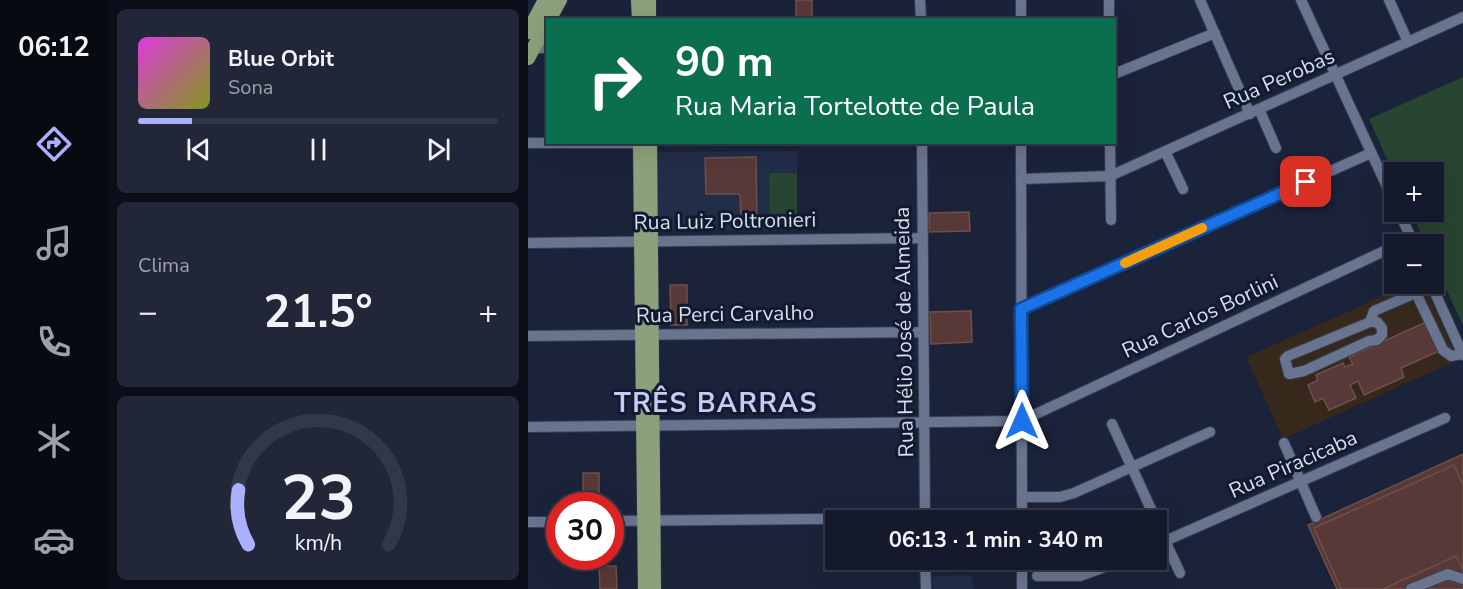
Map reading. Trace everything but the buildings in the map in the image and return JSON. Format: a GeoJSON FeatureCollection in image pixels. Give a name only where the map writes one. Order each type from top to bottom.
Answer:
{"type":"FeatureCollection","features":[{"type":"Feature","properties":{"kind":"main road"},"geometry":{"type":"LineString","coordinates":[[528,32],[544,0]]}},
{"type":"Feature","properties":{"kind":"main road"},"geometry":{"type":"LineString","coordinates":[[550,18],[560,0]]}},
{"type":"Feature","properties":{"kind":"main road"},"geometry":{"type":"LineString","coordinates":[[638,0],[639,18]]}},
{"type":"Feature","properties":{"kind":"main road"},"geometry":{"type":"LineString","coordinates":[[649,0],[649,18]]}},
{"type":"Feature","properties":{"kind":"main road"},"geometry":{"type":"LineString","coordinates":[[534,51],[546,25]]}},
{"type":"Feature","properties":{"kind":"main road"},"geometry":{"type":"LineString","coordinates":[[640,144],[646,242],[649,521],[654,589]]}},
{"type":"Feature","properties":{"kind":"main road"},"geometry":{"type":"LineString","coordinates":[[646,242],[650,144]]}},
{"type":"Feature","properties":{"kind":"main road"},"geometry":{"type":"LineString","coordinates":[[645,589],[649,521]]}},
{"type":"Feature","properties":{"kind":"street"},"geometry":{"type":"LineString","coordinates":[[920,0],[921,18]]}},
{"type":"Feature","properties":{"kind":"street"},"geometry":{"type":"LineString","coordinates":[[1021,0],[1021,18]]}},
{"type":"Feature","properties":{"kind":"street"},"geometry":{"type":"LineString","coordinates":[[1109,0],[1109,18]]}},
{"type":"Feature","properties":{"kind":"street"},"geometry":{"type":"LineString","coordinates":[[1200,0],[1254,111],[1276,148]]}},
{"type":"Feature","properties":{"kind":"street"},"geometry":{"type":"LineString","coordinates":[[1301,0],[1384,181]]}},
{"type":"Feature","properties":{"kind":"street"},"geometry":{"type":"LineString","coordinates":[[1389,0],[1408,42]]}},
{"type":"Feature","properties":{"kind":"street","name":"Rua Perobas"},"geometry":{"type":"LineString","coordinates":[[1110,176],[1463,17]]}},
{"type":"Feature","properties":{"kind":"street"},"geometry":{"type":"LineString","coordinates":[[1116,73],[1215,33]]}},
{"type":"Feature","properties":{"kind":"street"},"geometry":{"type":"LineString","coordinates":[[528,143],[546,143]]}},
{"type":"Feature","properties":{"kind":"street","name":"Rua Hélio José de Almeida"},"geometry":{"type":"LineString","coordinates":[[922,144],[925,510]]}},
{"type":"Feature","properties":{"kind":"street"},"geometry":{"type":"LineString","coordinates":[[1021,144],[1022,510]]}},
{"type":"Feature","properties":{"kind":"street"},"geometry":{"type":"LineString","coordinates":[[1110,144],[1111,220]]}},
{"type":"Feature","properties":{"kind":"street"},"geometry":{"type":"LineString","coordinates":[[1165,151],[1182,189]]}},
{"type":"Feature","properties":{"kind":"street"},"geometry":{"type":"LineString","coordinates":[[1021,309],[1371,153]]}},
{"type":"Feature","properties":{"kind":"street"},"geometry":{"type":"LineString","coordinates":[[1021,179],[1110,176]]}},
{"type":"Feature","properties":{"kind":"street","name":"Rua Luiz Poltronieri"},"geometry":{"type":"LineString","coordinates":[[528,243],[922,238]]}},
{"type":"Feature","properties":{"kind":"street","name":"Rua Carlos Borlini"},"geometry":{"type":"LineString","coordinates":[[1022,421],[1384,251]]}},
{"type":"Feature","properties":{"kind":"street"},"geometry":{"type":"LineString","coordinates":[[1369,340],[1364,334],[1374,311],[1412,294]]}},
{"type":"Feature","properties":{"kind":"street"},"geometry":{"type":"LineString","coordinates":[[1417,294],[1443,350],[1451,356],[1463,354],[1436,294]]}},
{"type":"Feature","properties":{"kind":"street"},"geometry":{"type":"LineString","coordinates":[[1377,322],[1383,332],[1377,340],[1369,340],[1304,371],[1289,374],[1286,370],[1285,359],[1288,356],[1368,323],[1377,322]]}},
{"type":"Feature","properties":{"kind":"street","name":"Rua Perci Carvalho"},"geometry":{"type":"LineString","coordinates":[[528,336],[923,332]]}},
{"type":"Feature","properties":{"kind":"street","name":"Rua Piracicaba"},"geometry":{"type":"LineString","coordinates":[[1167,540],[1445,418]]}},
{"type":"Feature","properties":{"kind":"street"},"geometry":{"type":"LineString","coordinates":[[528,427],[1022,421]]}},
{"type":"Feature","properties":{"kind":"street"},"geometry":{"type":"LineString","coordinates":[[1112,424],[1151,510]]}},
{"type":"Feature","properties":{"kind":"street"},"geometry":{"type":"LineString","coordinates":[[1022,496],[1060,497],[1132,468],[1210,432]]}},
{"type":"Feature","properties":{"kind":"street"},"geometry":{"type":"LineString","coordinates":[[1284,444],[1316,517]]}},
{"type":"Feature","properties":{"kind":"street"},"geometry":{"type":"LineString","coordinates":[[624,521],[825,520]]}},
{"type":"Feature","properties":{"kind":"street"},"geometry":{"type":"LineString","coordinates":[[528,522],[546,522]]}},
{"type":"Feature","properties":{"kind":"street"},"geometry":{"type":"LineString","coordinates":[[1167,552],[1180,573]]}},
{"type":"Feature","properties":{"kind":"street"},"geometry":{"type":"LineString","coordinates":[[925,570],[926,589]]}},
{"type":"Feature","properties":{"kind":"street"},"geometry":{"type":"LineString","coordinates":[[1022,570],[1022,589]]}},
{"type":"Feature","properties":{"kind":"street"},"geometry":{"type":"LineString","coordinates":[[1036,576],[1080,576],[1097,570]]}},
{"type":"Feature","properties":{"kind":"street"},"geometry":{"type":"LineString","coordinates":[[1415,588],[1437,584],[1448,574],[1462,581]]}},
{"type":"Feature","properties":{"kind":"shaded area"},"geometry":{"type":"Polygon","coordinates":[[[797,151],[797,230],[657,231],[656,152],[797,151]]]}},
{"type":"Feature","properties":{"kind":"shaded area"},"geometry":{"type":"Polygon","coordinates":[[[1388,294],[1428,294],[1458,360],[1283,439],[1246,357],[1388,294]]]}},
{"type":"Feature","properties":{"kind":"shaded area"},"geometry":{"type":"Polygon","coordinates":[[[972,575],[973,589],[933,589],[932,576],[972,575]]]}},
{"type":"Feature","properties":{"kind":"green space"},"geometry":{"type":"Polygon","coordinates":[[[1463,77],[1463,326],[1444,284],[1444,234],[1421,234],[1416,222],[1444,222],[1444,162],[1388,162],[1369,119],[1463,77]]]}},
{"type":"Feature","properties":{"kind":"green space"},"geometry":{"type":"Polygon","coordinates":[[[769,173],[797,173],[797,214],[770,215],[769,173]]]}},
{"type":"Feature","properties":{"kind":"slow traffic"},"geometry":{"type":"LineString","coordinates":[[1125,263],[1202,228]]}},
{"type":"Feature","properties":{"kind":"district","name":"TRÊS BARRAS"},"geometry":{"type":"Point","coordinates":[716,403]}},
{"type":"Feature","properties":{"kind":"route"},"geometry":{"type":"LineString","coordinates":[[1022,421],[1021,309],[1306,182]]}}]}
